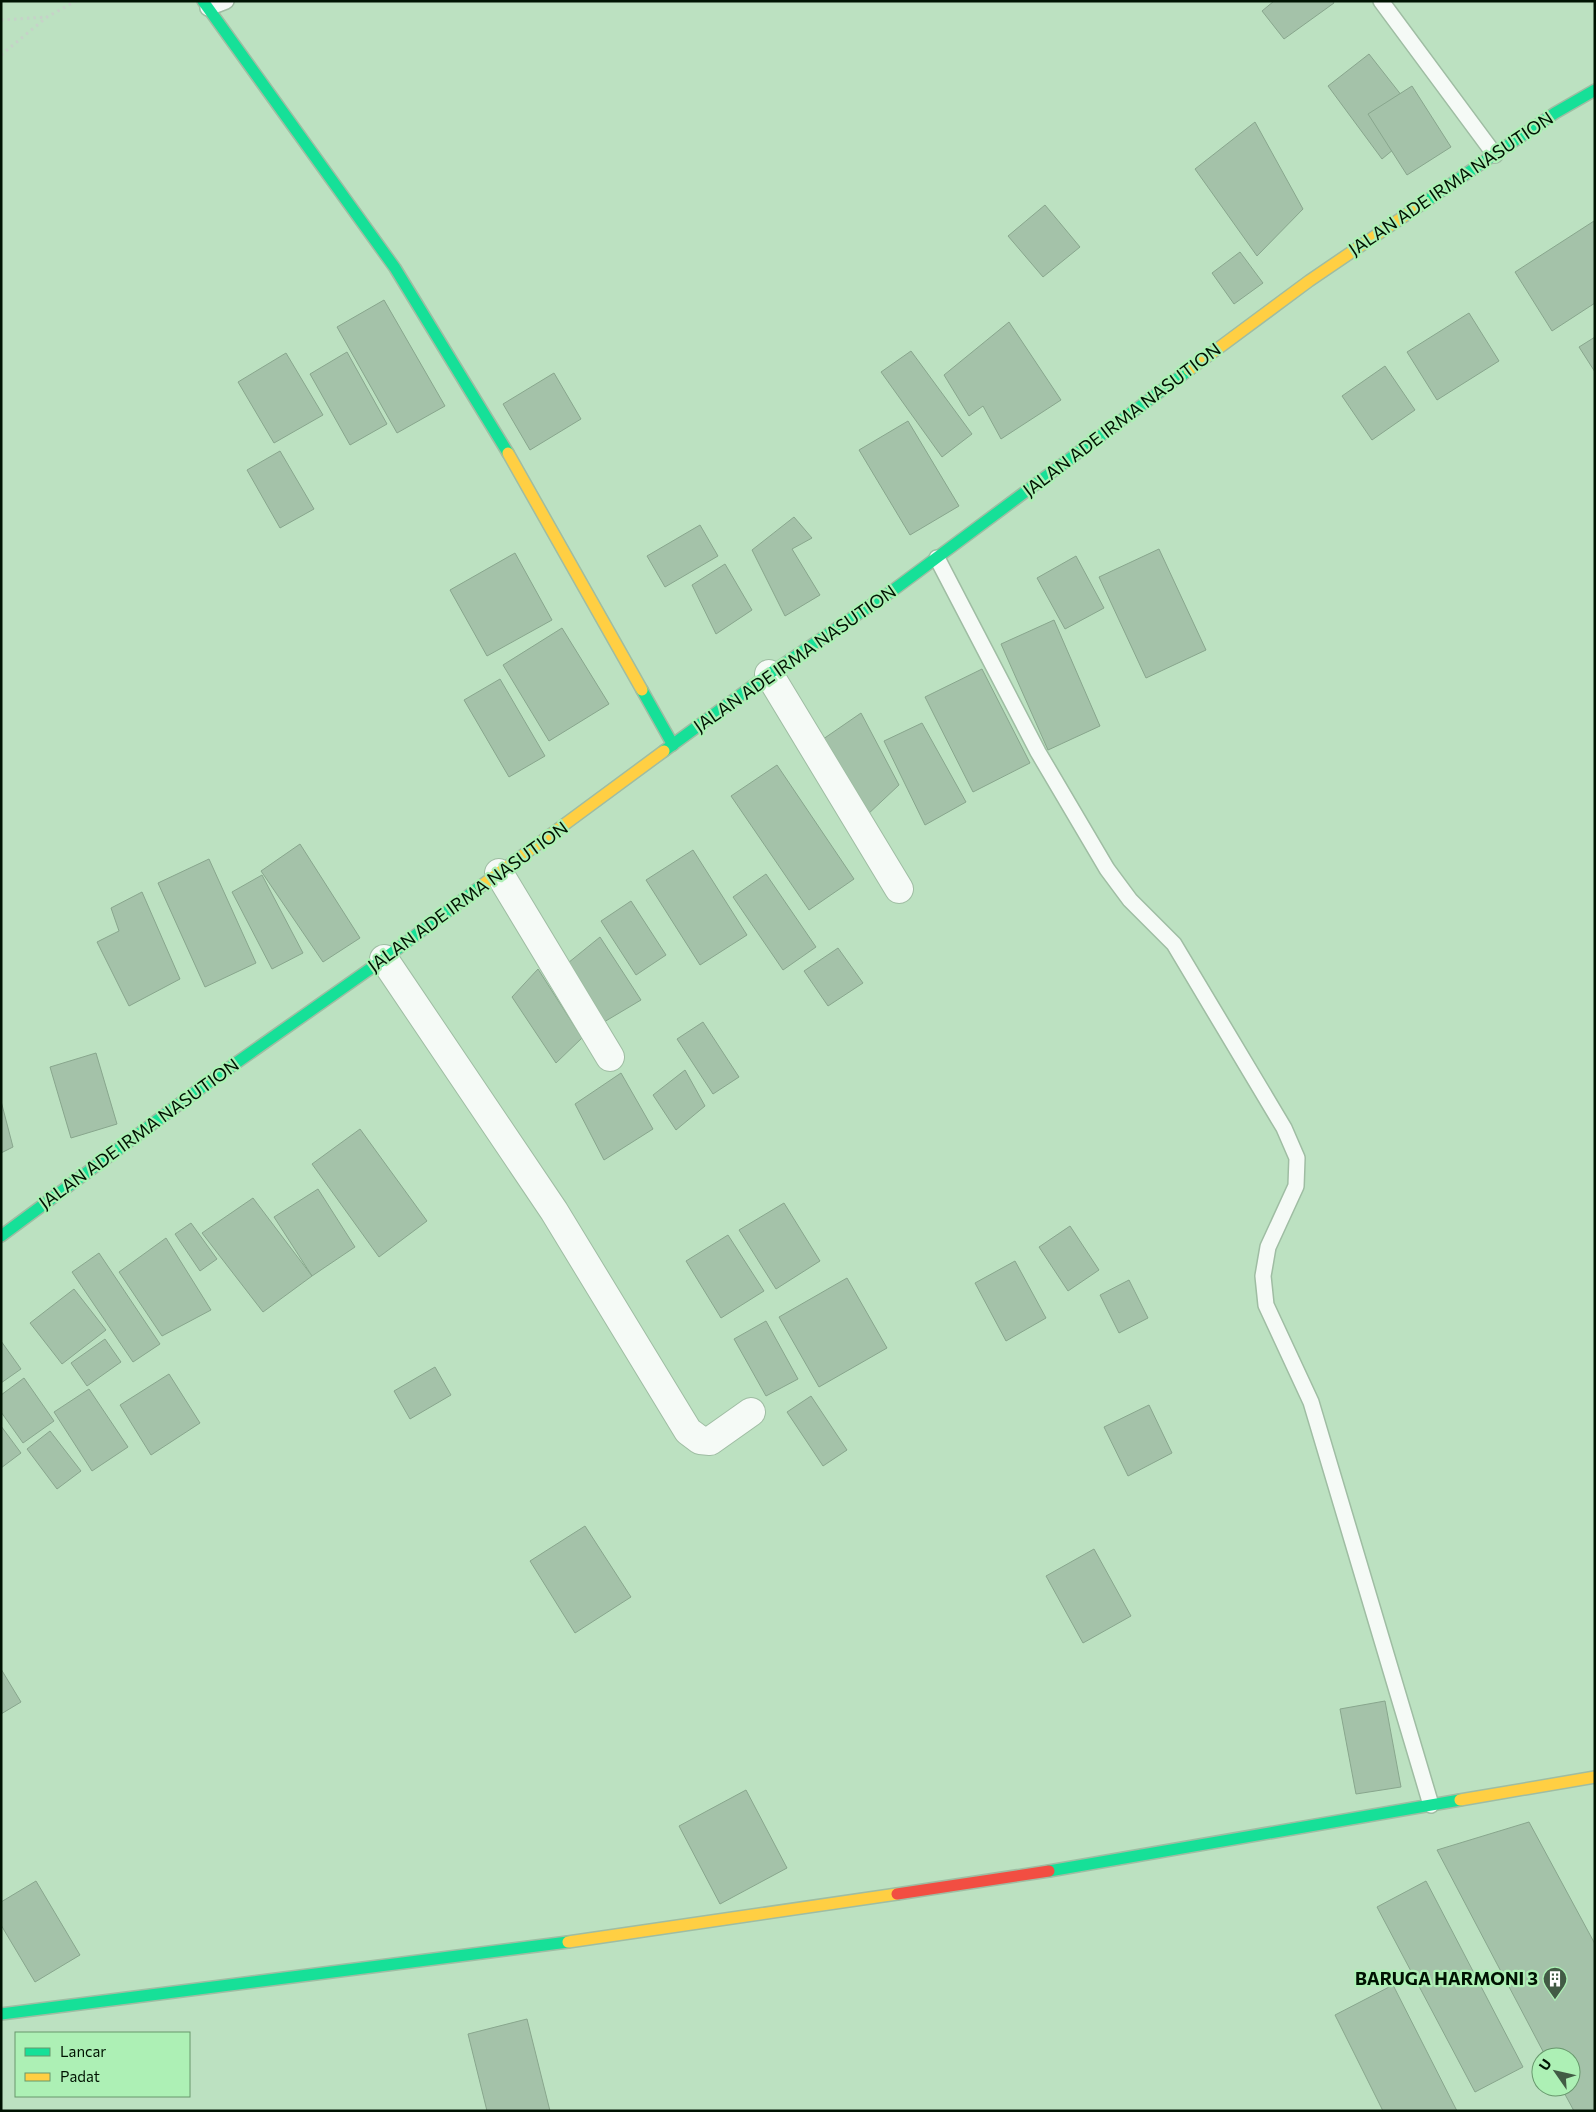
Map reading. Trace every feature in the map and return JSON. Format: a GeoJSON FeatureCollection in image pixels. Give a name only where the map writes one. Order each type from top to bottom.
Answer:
{"type":"FeatureCollection","features":[{"type":"Feature","properties":{"kind":"street"},"geometry":{"type":"LineString","coordinates":[[206,5],[394,268],[502,442],[673,745]]}},
{"type":"Feature","properties":{"kind":"street","name":"JALAN ADE IRMA NASUTION"},"geometry":{"type":"LineString","coordinates":[[1,1236],[209,1082],[384,959],[769,674],[892,591],[1309,281],[1555,113],[1595,90]]}},
{"type":"Feature","properties":{"kind":"street"},"geometry":{"type":"LineString","coordinates":[[769,674],[899,889]]}},
{"type":"Feature","properties":{"kind":"street"},"geometry":{"type":"LineString","coordinates":[[499,873],[610,1057]]}},
{"type":"Feature","properties":{"kind":"street"},"geometry":{"type":"LineString","coordinates":[[384,959],[554,1211],[688,1431],[700,1440],[710,1442],[751,1412]]}},
{"type":"Feature","properties":{"kind":"street"},"geometry":{"type":"LineString","coordinates":[[1,2014],[559,1944],[1039,1873],[1595,1777]]}},
{"type":"Feature","properties":{"kind":"lane"},"geometry":{"type":"LineString","coordinates":[[206,5],[226,1]]}},
{"type":"Feature","properties":{"kind":"lane"},"geometry":{"type":"LineString","coordinates":[[1381,1],[1495,155]]}},
{"type":"Feature","properties":{"kind":"lane"},"geometry":{"type":"LineString","coordinates":[[937,558],[1038,752],[1107,869],[1130,900],[1174,944],[1284,1128],[1297,1158],[1296,1186],[1268,1247],[1263,1276],[1266,1305],[1310,1402],[1431,1805]]}},
{"type":"Feature","properties":{"kind":"path"},"geometry":{"type":"LineString","coordinates":[[1,55],[47,17],[76,1]]}},
{"type":"Feature","properties":{"kind":"path"},"geometry":{"type":"LineString","coordinates":[[1,20],[47,17]]}},
{"type":"Feature","properties":{"kind":"building"},"geometry":{"type":"Polygon","coordinates":[[[1274,1],[1333,1],[1334,3],[1284,39],[1262,11],[1274,1]]]}},
{"type":"Feature","properties":{"kind":"building"},"geometry":{"type":"Polygon","coordinates":[[[1369,54],[1424,124],[1382,159],[1328,86],[1369,54]]]}},
{"type":"Feature","properties":{"kind":"building"},"geometry":{"type":"Polygon","coordinates":[[[1412,86],[1451,147],[1407,175],[1368,114],[1412,86]]]}},
{"type":"Feature","properties":{"kind":"building"},"geometry":{"type":"Polygon","coordinates":[[[1255,122],[1303,209],[1257,256],[1195,169],[1255,122]]]}},
{"type":"Feature","properties":{"kind":"building"},"geometry":{"type":"Polygon","coordinates":[[[1045,205],[1080,247],[1043,277],[1008,236],[1045,205]]]}},
{"type":"Feature","properties":{"kind":"building"},"geometry":{"type":"Polygon","coordinates":[[[1594,221],[1595,303],[1552,331],[1515,272],[1594,221]]]}},
{"type":"Feature","properties":{"kind":"building"},"geometry":{"type":"Polygon","coordinates":[[[1240,252],[1263,283],[1234,304],[1212,273],[1240,252]]]}},
{"type":"Feature","properties":{"kind":"building"},"geometry":{"type":"Polygon","coordinates":[[[384,300],[445,406],[397,433],[337,327],[384,300]]]}},
{"type":"Feature","properties":{"kind":"building"},"geometry":{"type":"Polygon","coordinates":[[[1469,313],[1499,361],[1437,400],[1407,352],[1469,313]]]}},
{"type":"Feature","properties":{"kind":"building"},"geometry":{"type":"Polygon","coordinates":[[[1009,322],[1061,400],[1001,439],[983,406],[969,416],[944,375],[1009,322]]]}},
{"type":"Feature","properties":{"kind":"building"},"geometry":{"type":"Polygon","coordinates":[[[1595,337],[1595,372],[1579,347],[1595,337]]]}},
{"type":"Feature","properties":{"kind":"building"},"geometry":{"type":"Polygon","coordinates":[[[911,351],[972,434],[942,457],[881,372],[911,351]]]}},
{"type":"Feature","properties":{"kind":"building"},"geometry":{"type":"Polygon","coordinates":[[[347,352],[387,424],[350,445],[310,374],[347,352]]]}},
{"type":"Feature","properties":{"kind":"building"},"geometry":{"type":"Polygon","coordinates":[[[286,353],[323,415],[274,443],[238,382],[286,353]]]}},
{"type":"Feature","properties":{"kind":"building"},"geometry":{"type":"Polygon","coordinates":[[[1385,366],[1415,410],[1372,440],[1342,396],[1385,366]]]}},
{"type":"Feature","properties":{"kind":"building"},"geometry":{"type":"Polygon","coordinates":[[[554,373],[581,419],[530,450],[503,404],[554,373]]]}},
{"type":"Feature","properties":{"kind":"building"},"geometry":{"type":"Polygon","coordinates":[[[908,421],[959,506],[910,535],[859,450],[908,421]]]}},
{"type":"Feature","properties":{"kind":"building"},"geometry":{"type":"Polygon","coordinates":[[[280,451],[314,509],[280,528],[247,470],[280,451]]]}},
{"type":"Feature","properties":{"kind":"building"},"geometry":{"type":"Polygon","coordinates":[[[794,517],[812,538],[792,549],[820,595],[785,616],[752,550],[794,517]]]}},
{"type":"Feature","properties":{"kind":"building"},"geometry":{"type":"Polygon","coordinates":[[[700,525],[718,556],[665,587],[647,556],[700,525]]]}},
{"type":"Feature","properties":{"kind":"building"},"geometry":{"type":"Polygon","coordinates":[[[1159,549],[1206,650],[1146,678],[1099,577],[1159,549]]]}},
{"type":"Feature","properties":{"kind":"building"},"geometry":{"type":"Polygon","coordinates":[[[515,553],[552,620],[487,656],[450,590],[515,553]]]}},
{"type":"Feature","properties":{"kind":"building"},"geometry":{"type":"Polygon","coordinates":[[[1076,556],[1104,608],[1065,629],[1037,578],[1076,556]]]}},
{"type":"Feature","properties":{"kind":"building"},"geometry":{"type":"Polygon","coordinates":[[[725,564],[752,610],[716,634],[692,585],[725,564]]]}},
{"type":"Feature","properties":{"kind":"building"},"geometry":{"type":"Polygon","coordinates":[[[1054,620],[1100,726],[1048,750],[1001,644],[1054,620]]]}},
{"type":"Feature","properties":{"kind":"building"},"geometry":{"type":"Polygon","coordinates":[[[562,628],[609,704],[549,741],[503,665],[562,628]]]}},
{"type":"Feature","properties":{"kind":"building"},"geometry":{"type":"Polygon","coordinates":[[[982,669],[1030,763],[973,792],[925,697],[982,669]]]}},
{"type":"Feature","properties":{"kind":"building"},"geometry":{"type":"Polygon","coordinates":[[[500,679],[545,756],[509,777],[464,700],[500,679]]]}},
{"type":"Feature","properties":{"kind":"building"},"geometry":{"type":"Polygon","coordinates":[[[861,713],[899,785],[866,816],[816,744],[861,713]]]}},
{"type":"Feature","properties":{"kind":"building"},"geometry":{"type":"Polygon","coordinates":[[[922,723],[966,802],[925,825],[884,741],[922,723]]]}},
{"type":"Feature","properties":{"kind":"building"},"geometry":{"type":"Polygon","coordinates":[[[777,765],[854,879],[809,910],[731,796],[777,765]]]}},
{"type":"Feature","properties":{"kind":"building"},"geometry":{"type":"Polygon","coordinates":[[[300,844],[360,938],[323,962],[261,871],[300,844]]]}},
{"type":"Feature","properties":{"kind":"building"},"geometry":{"type":"Polygon","coordinates":[[[693,850],[747,935],[700,965],[646,880],[693,850]]]}},
{"type":"Feature","properties":{"kind":"building"},"geometry":{"type":"Polygon","coordinates":[[[209,859],[256,963],[205,987],[158,883],[209,859]]]}},
{"type":"Feature","properties":{"kind":"building"},"geometry":{"type":"Polygon","coordinates":[[[766,874],[816,947],[783,970],[733,897],[766,874]]]}},
{"type":"Feature","properties":{"kind":"building"},"geometry":{"type":"Polygon","coordinates":[[[262,875],[303,953],[272,969],[232,892],[262,875]]]}},
{"type":"Feature","properties":{"kind":"building"},"geometry":{"type":"Polygon","coordinates":[[[142,892],[180,979],[129,1006],[97,942],[119,931],[111,908],[142,892]]]}},
{"type":"Feature","properties":{"kind":"building"},"geometry":{"type":"Polygon","coordinates":[[[631,901],[666,955],[636,975],[601,921],[631,901]]]}},
{"type":"Feature","properties":{"kind":"building"},"geometry":{"type":"Polygon","coordinates":[[[600,937],[641,1000],[599,1025],[563,967],[600,937]]]}},
{"type":"Feature","properties":{"kind":"building"},"geometry":{"type":"Polygon","coordinates":[[[838,948],[863,983],[828,1006],[804,971],[838,948]]]}},
{"type":"Feature","properties":{"kind":"building"},"geometry":{"type":"Polygon","coordinates":[[[538,969],[582,1038],[556,1063],[512,997],[538,969]]]}},
{"type":"Feature","properties":{"kind":"building"},"geometry":{"type":"Polygon","coordinates":[[[703,1022],[739,1077],[713,1094],[677,1039],[703,1022]]]}},
{"type":"Feature","properties":{"kind":"building"},"geometry":{"type":"Polygon","coordinates":[[[96,1053],[117,1124],[71,1138],[50,1067],[96,1053]]]}},
{"type":"Feature","properties":{"kind":"building"},"geometry":{"type":"Polygon","coordinates":[[[685,1070],[705,1106],[676,1130],[653,1095],[685,1070]]]}},
{"type":"Feature","properties":{"kind":"building"},"geometry":{"type":"Polygon","coordinates":[[[621,1073],[653,1129],[604,1160],[575,1104],[621,1073]]]}},
{"type":"Feature","properties":{"kind":"building"},"geometry":{"type":"Polygon","coordinates":[[[1,1101],[13,1147],[1,1153],[1,1101]]]}},
{"type":"Feature","properties":{"kind":"building"},"geometry":{"type":"Polygon","coordinates":[[[360,1129],[427,1221],[379,1257],[312,1164],[360,1129]]]}},
{"type":"Feature","properties":{"kind":"building"},"geometry":{"type":"Polygon","coordinates":[[[318,1189],[355,1247],[312,1276],[274,1217],[318,1189]]]}},
{"type":"Feature","properties":{"kind":"building"},"geometry":{"type":"Polygon","coordinates":[[[253,1198],[312,1276],[263,1312],[202,1233],[253,1198]]]}},
{"type":"Feature","properties":{"kind":"building"},"geometry":{"type":"Polygon","coordinates":[[[784,1203],[820,1261],[776,1289],[739,1230],[784,1203]]]}},
{"type":"Feature","properties":{"kind":"building"},"geometry":{"type":"Polygon","coordinates":[[[191,1223],[217,1259],[200,1271],[175,1234],[191,1223]]]}},
{"type":"Feature","properties":{"kind":"building"},"geometry":{"type":"Polygon","coordinates":[[[1070,1226],[1099,1270],[1068,1291],[1039,1247],[1070,1226]]]}},
{"type":"Feature","properties":{"kind":"building"},"geometry":{"type":"Polygon","coordinates":[[[728,1235],[764,1291],[721,1318],[686,1261],[728,1235]]]}},
{"type":"Feature","properties":{"kind":"building"},"geometry":{"type":"Polygon","coordinates":[[[166,1238],[211,1310],[162,1336],[119,1272],[166,1238]]]}},
{"type":"Feature","properties":{"kind":"building"},"geometry":{"type":"Polygon","coordinates":[[[99,1253],[160,1344],[133,1362],[72,1272],[99,1253]]]}},
{"type":"Feature","properties":{"kind":"building"},"geometry":{"type":"Polygon","coordinates":[[[1015,1261],[1046,1318],[1006,1341],[975,1283],[1015,1261]]]}},
{"type":"Feature","properties":{"kind":"building"},"geometry":{"type":"Polygon","coordinates":[[[847,1278],[887,1348],[819,1387],[779,1317],[847,1278]]]}},
{"type":"Feature","properties":{"kind":"building"},"geometry":{"type":"Polygon","coordinates":[[[1129,1280],[1148,1318],[1119,1333],[1100,1295],[1129,1280]]]}},
{"type":"Feature","properties":{"kind":"building"},"geometry":{"type":"Polygon","coordinates":[[[74,1289],[106,1330],[62,1364],[30,1323],[74,1289]]]}},
{"type":"Feature","properties":{"kind":"building"},"geometry":{"type":"Polygon","coordinates":[[[766,1321],[798,1379],[766,1396],[734,1339],[766,1321]]]}},
{"type":"Feature","properties":{"kind":"building"},"geometry":{"type":"Polygon","coordinates":[[[105,1339],[121,1362],[87,1386],[71,1363],[105,1339]]]}},
{"type":"Feature","properties":{"kind":"building"},"geometry":{"type":"Polygon","coordinates":[[[1,1341],[21,1369],[1,1383],[1,1341]]]}},
{"type":"Feature","properties":{"kind":"building"},"geometry":{"type":"Polygon","coordinates":[[[435,1367],[451,1395],[410,1419],[394,1391],[435,1367]]]}},
{"type":"Feature","properties":{"kind":"building"},"geometry":{"type":"Polygon","coordinates":[[[169,1374],[200,1423],[151,1455],[120,1405],[169,1374]]]}},
{"type":"Feature","properties":{"kind":"building"},"geometry":{"type":"Polygon","coordinates":[[[24,1378],[54,1421],[23,1443],[1,1412],[1,1395],[24,1378]]]}},
{"type":"Feature","properties":{"kind":"building"},"geometry":{"type":"Polygon","coordinates":[[[89,1389],[128,1447],[92,1471],[54,1412],[89,1389]]]}},
{"type":"Feature","properties":{"kind":"building"},"geometry":{"type":"Polygon","coordinates":[[[811,1396],[847,1450],[823,1466],[787,1412],[811,1396]]]}},
{"type":"Feature","properties":{"kind":"building"},"geometry":{"type":"Polygon","coordinates":[[[1149,1405],[1172,1453],[1128,1476],[1104,1427],[1149,1405]]]}},
{"type":"Feature","properties":{"kind":"building"},"geometry":{"type":"Polygon","coordinates":[[[1,1426],[21,1453],[1,1468],[1,1426]]]}},
{"type":"Feature","properties":{"kind":"building"},"geometry":{"type":"Polygon","coordinates":[[[50,1431],[81,1471],[57,1489],[27,1449],[50,1431]]]}},
{"type":"Feature","properties":{"kind":"building"},"geometry":{"type":"Polygon","coordinates":[[[585,1526],[631,1597],[575,1633],[530,1561],[585,1526]]]}},
{"type":"Feature","properties":{"kind":"building"},"geometry":{"type":"Polygon","coordinates":[[[1094,1549],[1131,1616],[1083,1643],[1046,1576],[1094,1549]]]}},
{"type":"Feature","properties":{"kind":"building"},"geometry":{"type":"Polygon","coordinates":[[[1,1669],[21,1702],[1,1714],[1,1669]]]}},
{"type":"Feature","properties":{"kind":"building"},"geometry":{"type":"Polygon","coordinates":[[[1385,1701],[1401,1787],[1356,1794],[1340,1709],[1385,1701]]]}},
{"type":"Feature","properties":{"kind":"building"},"geometry":{"type":"Polygon","coordinates":[[[746,1790],[787,1868],[720,1904],[679,1826],[746,1790]]]}},
{"type":"Feature","properties":{"kind":"building","name":"BARUGA HARMONI 3"},"geometry":{"type":"Polygon","coordinates":[[[1529,1822],[1595,1944],[1595,2111],[1574,2111],[1566,2097],[1581,2097],[1581,2047],[1541,2047],[1437,1850],[1529,1822]]]}},
{"type":"Feature","properties":{"kind":"building"},"geometry":{"type":"Polygon","coordinates":[[[36,1881],[80,1955],[35,1982],[1,1925],[1,1902],[36,1881]]]}},
{"type":"Feature","properties":{"kind":"building"},"geometry":{"type":"Polygon","coordinates":[[[1426,1881],[1523,2067],[1475,2092],[1377,1907],[1426,1881]]]}},
{"type":"Feature","properties":{"kind":"building"},"geometry":{"type":"Polygon","coordinates":[[[1393,1985],[1457,2111],[1383,2111],[1335,2015],[1393,1985]]]}},
{"type":"Feature","properties":{"kind":"building"},"geometry":{"type":"Polygon","coordinates":[[[527,2019],[550,2111],[487,2111],[468,2034],[527,2019]]]}},
{"type":"Feature","properties":{"kind":"traffic: fast"},"geometry":{"type":"LineString","coordinates":[[203,1],[395,268],[508,453]]}},
{"type":"Feature","properties":{"kind":"traffic: fast"},"geometry":{"type":"LineString","coordinates":[[1425,202],[1555,113],[1595,90]]}},
{"type":"Feature","properties":{"kind":"traffic: fast"},"geometry":{"type":"LineString","coordinates":[[664,751],[769,674],[892,591],[1189,370]]}},
{"type":"Feature","properties":{"kind":"traffic: fast"},"geometry":{"type":"LineString","coordinates":[[642,690],[673,745]]}},
{"type":"Feature","properties":{"kind":"traffic: fast"},"geometry":{"type":"LineString","coordinates":[[1,1236],[209,1082],[384,959],[481,886]]}},
{"type":"Feature","properties":{"kind":"traffic: fast"},"geometry":{"type":"LineString","coordinates":[[1049,1871],[1460,1800]]}},
{"type":"Feature","properties":{"kind":"traffic: fast"},"geometry":{"type":"LineString","coordinates":[[1,2014],[568,1942]]}},
{"type":"Feature","properties":{"kind":"traffic: slow"},"geometry":{"type":"LineString","coordinates":[[1189,370],[1309,281],[1425,202]]}},
{"type":"Feature","properties":{"kind":"traffic: slow"},"geometry":{"type":"LineString","coordinates":[[508,453],[642,690]]}},
{"type":"Feature","properties":{"kind":"traffic: slow"},"geometry":{"type":"LineString","coordinates":[[481,886],[664,751]]}},
{"type":"Feature","properties":{"kind":"traffic: slow"},"geometry":{"type":"LineString","coordinates":[[1460,1800],[1595,1777]]}},
{"type":"Feature","properties":{"kind":"traffic: slow"},"geometry":{"type":"LineString","coordinates":[[568,1942],[897,1894]]}},
{"type":"Feature","properties":{"kind":"traffic: jam"},"geometry":{"type":"LineString","coordinates":[[897,1894],[1049,1871]]}},
{"type":"Feature","properties":{"kind":"place","name":"BARUGA HARMONI 3"},"geometry":{"type":"Point","coordinates":[1555,2000]}}]}
